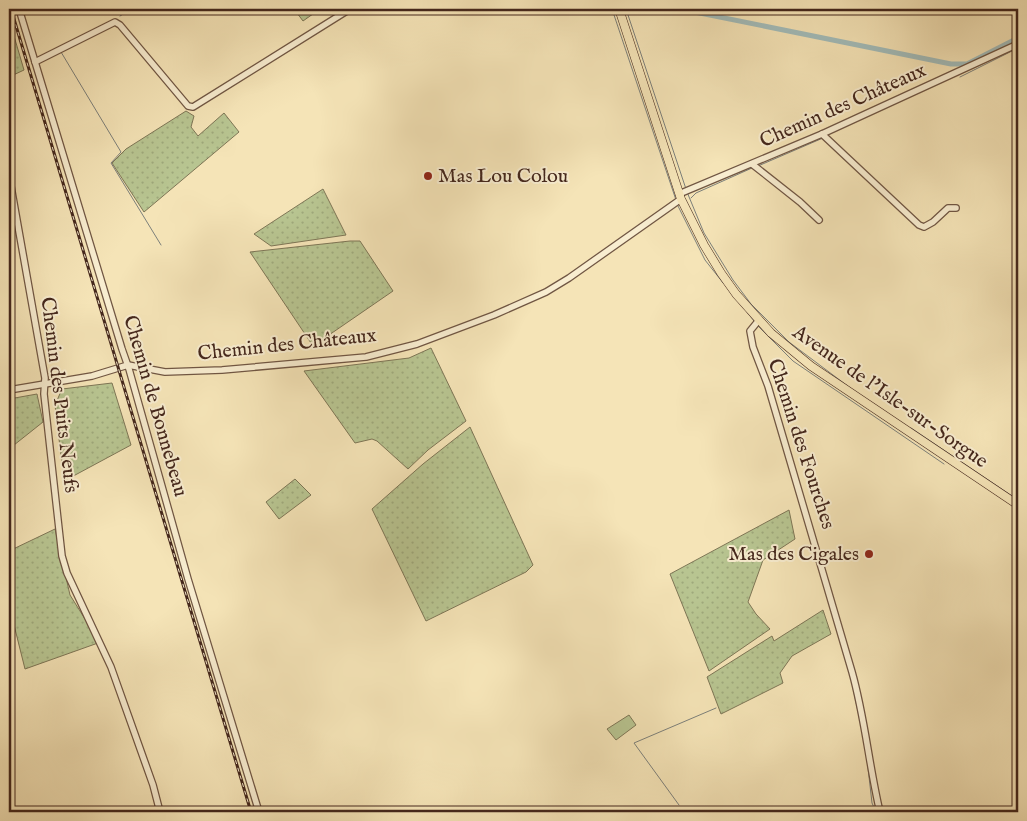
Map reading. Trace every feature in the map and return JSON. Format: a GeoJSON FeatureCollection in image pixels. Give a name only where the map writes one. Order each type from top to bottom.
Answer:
{"type":"FeatureCollection","features":[{"type":"Feature","properties":{"kind":"main road","name":"Avenue de l'Isle-sur-Sorgue"},"geometry":{"type":"LineString","coordinates":[[619,9],[680,196],[696,232],[728,284],[758,320],[810,366],[1018,505]]}},
{"type":"Feature","properties":{"kind":"street","name":"Chemin de Bonnebeau"},"geometry":{"type":"LineString","coordinates":[[19,9],[128,365],[186,570],[259,812]]}},
{"type":"Feature","properties":{"kind":"street"},"geometry":{"type":"LineString","coordinates":[[35,62],[115,22],[120,25],[188,106],[193,107],[350,9]]}},
{"type":"Feature","properties":{"kind":"street","name":"Chemin des Châteaux"},"geometry":{"type":"LineString","coordinates":[[9,390],[92,376],[128,365],[165,372],[222,370],[366,356],[417,344],[494,315],[546,292],[569,278],[680,196],[822,134],[1018,44]]}},
{"type":"Feature","properties":{"kind":"street"},"geometry":{"type":"LineString","coordinates":[[822,134],[918,225],[928,226],[948,208],[956,208]]}},
{"type":"Feature","properties":{"kind":"street"},"geometry":{"type":"LineString","coordinates":[[752,164],[800,202],[819,220]]}},
{"type":"Feature","properties":{"kind":"street","name":"Chemin des Puits Neufs"},"geometry":{"type":"LineString","coordinates":[[9,175],[40,348],[62,556],[66,573],[112,667],[150,776],[160,812]]}},
{"type":"Feature","properties":{"kind":"street","name":"Chemin des Fourches"},"geometry":{"type":"LineString","coordinates":[[758,320],[750,331],[753,347],[768,386],[820,557],[856,687],[880,812]]}},
{"type":"Feature","properties":{"kind":"green space"},"geometry":{"type":"Polygon","coordinates":[[[294,9],[320,9],[303,21],[294,9]]]}},
{"type":"Feature","properties":{"kind":"green space"},"geometry":{"type":"Polygon","coordinates":[[[9,19],[24,70],[9,77],[9,19]]]}},
{"type":"Feature","properties":{"kind":"green space"},"geometry":{"type":"Polygon","coordinates":[[[186,111],[194,116],[191,127],[198,136],[224,113],[239,132],[144,212],[112,163],[126,149],[186,111]]]}},
{"type":"Feature","properties":{"kind":"green space"},"geometry":{"type":"Polygon","coordinates":[[[323,189],[346,235],[271,246],[254,234],[323,189]]]}},
{"type":"Feature","properties":{"kind":"green space"},"geometry":{"type":"Polygon","coordinates":[[[360,241],[393,291],[313,346],[250,252],[360,241]]]}},
{"type":"Feature","properties":{"kind":"green space"},"geometry":{"type":"Polygon","coordinates":[[[431,348],[466,421],[428,450],[408,469],[377,441],[372,439],[355,443],[304,371],[409,358],[431,348]]]}},
{"type":"Feature","properties":{"kind":"green space"},"geometry":{"type":"Polygon","coordinates":[[[112,383],[131,445],[64,481],[55,405],[62,389],[112,383]]]}},
{"type":"Feature","properties":{"kind":"green space"},"geometry":{"type":"Polygon","coordinates":[[[37,394],[43,422],[9,449],[9,399],[37,394]]]}},
{"type":"Feature","properties":{"kind":"green space"},"geometry":{"type":"Polygon","coordinates":[[[470,427],[533,565],[526,572],[426,621],[372,509],[423,464],[470,427]]]}},
{"type":"Feature","properties":{"kind":"green space"},"geometry":{"type":"Polygon","coordinates":[[[295,479],[311,495],[279,519],[266,502],[295,479]]]}},
{"type":"Feature","properties":{"kind":"green space"},"geometry":{"type":"Polygon","coordinates":[[[789,510],[795,539],[763,560],[748,602],[770,629],[709,671],[670,574],[789,510]]]}},
{"type":"Feature","properties":{"kind":"green space"},"geometry":{"type":"Polygon","coordinates":[[[55,529],[70,595],[98,643],[25,669],[11,613],[9,613],[9,551],[55,529]]]}},
{"type":"Feature","properties":{"kind":"green space"},"geometry":{"type":"Polygon","coordinates":[[[823,610],[831,634],[792,656],[780,673],[783,683],[721,714],[707,677],[772,636],[774,641],[823,610]]]}},
{"type":"Feature","properties":{"kind":"green space"},"geometry":{"type":"Polygon","coordinates":[[[629,715],[636,725],[616,740],[607,729],[629,715]]]}},
{"type":"Feature","properties":{"kind":"waterway"},"geometry":{"type":"LineString","coordinates":[[120,16],[132,9]]}},
{"type":"Feature","properties":{"kind":"waterway"},"geometry":{"type":"LineString","coordinates":[[612,9],[676,200]]}},
{"type":"Feature","properties":{"kind":"waterway"},"geometry":{"type":"LineString","coordinates":[[626,9],[686,189]]}},
{"type":"Feature","properties":{"kind":"waterway"},"geometry":{"type":"LineString","coordinates":[[680,9],[951,64],[967,64],[1018,38]]}},
{"type":"Feature","properties":{"kind":"waterway"},"geometry":{"type":"LineString","coordinates":[[960,77],[1018,48]]}},
{"type":"Feature","properties":{"kind":"waterway"},"geometry":{"type":"LineString","coordinates":[[61,52],[121,152],[111,163],[161,245]]}},
{"type":"Feature","properties":{"kind":"waterway"},"geometry":{"type":"LineString","coordinates":[[758,166],[823,138]]}},
{"type":"Feature","properties":{"kind":"waterway"},"geometry":{"type":"LineString","coordinates":[[691,198],[696,193],[752,168]]}},
{"type":"Feature","properties":{"kind":"waterway"},"geometry":{"type":"LineString","coordinates":[[687,192],[704,233],[733,280],[751,304],[789,342],[853,390]]}},
{"type":"Feature","properties":{"kind":"waterway"},"geometry":{"type":"LineString","coordinates":[[677,204],[705,260],[724,284]]}},
{"type":"Feature","properties":{"kind":"waterway"},"geometry":{"type":"LineString","coordinates":[[743,307],[754,321]]}},
{"type":"Feature","properties":{"kind":"waterway"},"geometry":{"type":"LineString","coordinates":[[758,326],[793,361],[944,464]]}},
{"type":"Feature","properties":{"kind":"waterway"},"geometry":{"type":"LineString","coordinates":[[911,428],[1018,500]]}},
{"type":"Feature","properties":{"kind":"waterway"},"geometry":{"type":"LineString","coordinates":[[853,688],[860,721]]}},
{"type":"Feature","properties":{"kind":"waterway"},"geometry":{"type":"LineString","coordinates":[[679,805],[634,743],[716,708]]}},
{"type":"Feature","properties":{"kind":"waterway"},"geometry":{"type":"LineString","coordinates":[[867,759],[872,803],[876,812]]}},
{"type":"Feature","properties":{"kind":"railway"},"geometry":{"type":"LineString","coordinates":[[11,9],[251,812]]}},
{"type":"Feature","properties":{"kind":"place","name":"Mas Lou Colou"},"geometry":{"type":"Point","coordinates":[428,176]}},
{"type":"Feature","properties":{"kind":"place","name":"Mas des Cigales"},"geometry":{"type":"Point","coordinates":[869,554]}}]}
